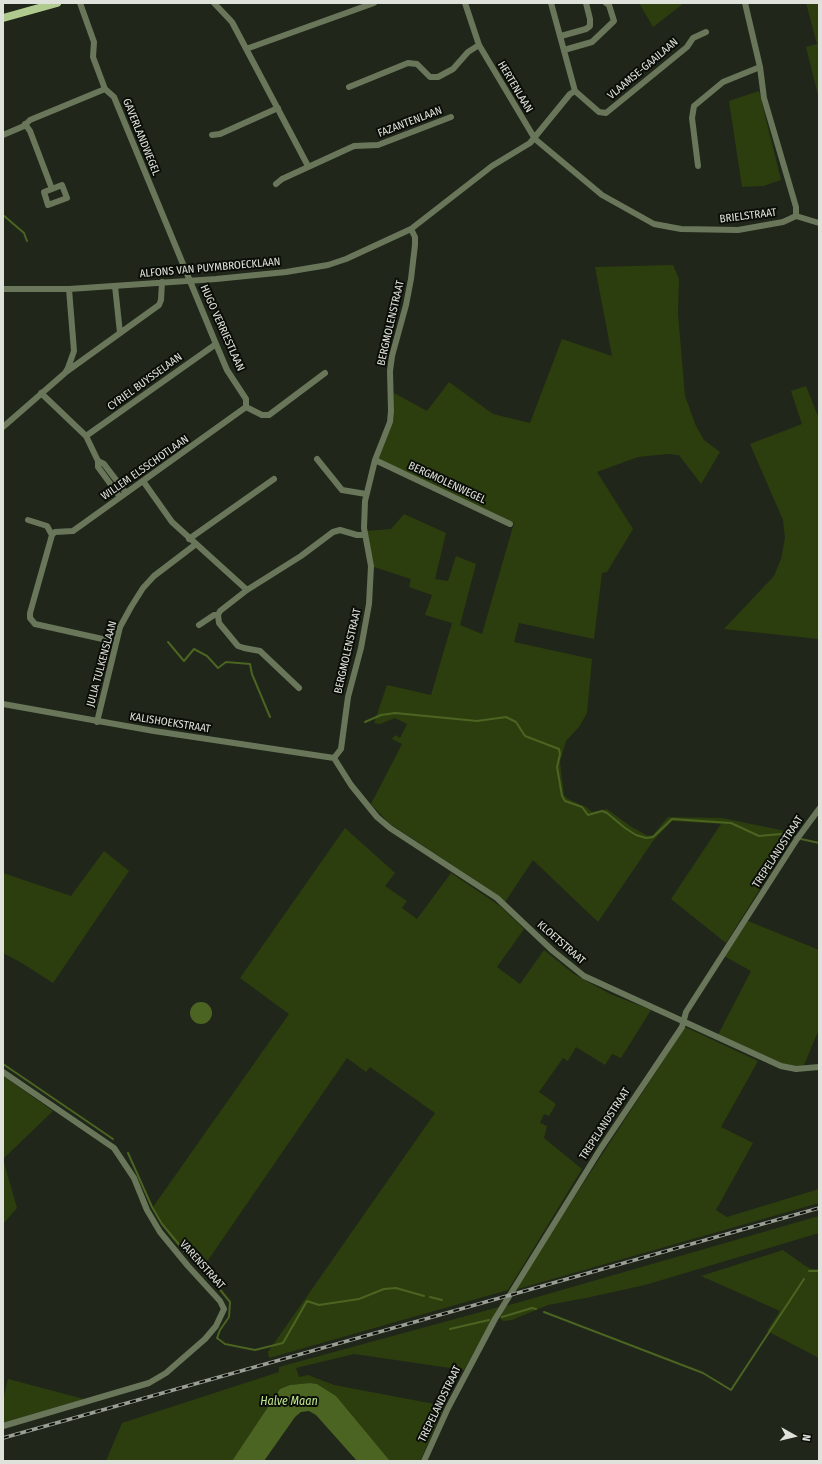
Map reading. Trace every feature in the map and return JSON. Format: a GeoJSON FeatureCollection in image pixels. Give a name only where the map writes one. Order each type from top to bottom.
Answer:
{"type":"FeatureCollection","features":[{"type":"Feature","properties":{"kind":"main road"},"geometry":{"type":"LineString","coordinates":[[3,18],[58,3]]}},
{"type":"Feature","properties":{"kind":"street","name":"GAVERLANDWEGEL"},"geometry":{"type":"LineString","coordinates":[[80,3],[94,42],[93,57],[105,89],[114,97],[147,180],[190,279]]}},
{"type":"Feature","properties":{"kind":"street"},"geometry":{"type":"LineString","coordinates":[[214,3],[232,22],[308,166]]}},
{"type":"Feature","properties":{"kind":"street"},"geometry":{"type":"LineString","coordinates":[[246,49],[374,3]]}},
{"type":"Feature","properties":{"kind":"street","name":"HERTENLAAN"},"geometry":{"type":"LineString","coordinates":[[466,3],[479,45],[535,139]]}},
{"type":"Feature","properties":{"kind":"street"},"geometry":{"type":"LineString","coordinates":[[411,229],[492,166],[535,139],[570,94],[575,91],[551,3]]}},
{"type":"Feature","properties":{"kind":"street"},"geometry":{"type":"LineString","coordinates":[[561,36],[586,30],[590,26],[590,18],[586,3]]}},
{"type":"Feature","properties":{"kind":"street"},"geometry":{"type":"LineString","coordinates":[[564,50],[592,42],[614,21],[609,5],[606,3]]}},
{"type":"Feature","properties":{"kind":"street"},"geometry":{"type":"LineString","coordinates":[[746,3],[760,67],[764,98],[796,207],[796,216],[819,223]]}},
{"type":"Feature","properties":{"kind":"street","name":"VLAAMSE-GAAILAAN"},"geometry":{"type":"LineString","coordinates":[[575,91],[599,112],[606,113],[686,47],[693,38],[706,32]]}},
{"type":"Feature","properties":{"kind":"street"},"geometry":{"type":"LineString","coordinates":[[349,88],[408,63],[417,64],[423,72],[430,77],[438,77],[453,69],[468,52],[479,45]]}},
{"type":"Feature","properties":{"kind":"street"},"geometry":{"type":"LineString","coordinates":[[698,166],[692,118],[694,106],[723,82],[760,67]]}},
{"type":"Feature","properties":{"kind":"street"},"geometry":{"type":"LineString","coordinates":[[3,135],[26,124],[30,120],[105,89]]}},
{"type":"Feature","properties":{"kind":"street"},"geometry":{"type":"LineString","coordinates":[[212,134],[220,134],[278,108]]}},
{"type":"Feature","properties":{"kind":"street","name":"FAZANTENLAAN"},"geometry":{"type":"LineString","coordinates":[[276,184],[282,179],[308,166],[354,146],[378,145],[451,117]]}},
{"type":"Feature","properties":{"kind":"street"},"geometry":{"type":"LineString","coordinates":[[26,124],[52,189]]}},
{"type":"Feature","properties":{"kind":"street","name":"BRIELSTRAAT"},"geometry":{"type":"LineString","coordinates":[[535,139],[602,195],[654,224],[681,229],[738,230],[783,222],[796,216]]}},
{"type":"Feature","properties":{"kind":"street","name":"ALFONS VAN PUYMBROECKLAAN"},"geometry":{"type":"LineString","coordinates":[[3,289],[69,289],[286,272],[328,265],[346,259],[411,229]]}},
{"type":"Feature","properties":{"kind":"street","name":"BERGMOLENSTRAAT"},"geometry":{"type":"LineString","coordinates":[[334,758],[341,750],[347,702],[361,648],[371,588],[371,566],[365,535],[364,517],[366,494],[375,460],[390,422],[390,371],[392,356],[407,298],[414,252],[415,237],[411,229]]}},
{"type":"Feature","properties":{"kind":"street","name":"HUGO VERRIESTLAAN"},"geometry":{"type":"LineString","coordinates":[[190,279],[227,370],[246,399],[246,407]]}},
{"type":"Feature","properties":{"kind":"street"},"geometry":{"type":"LineString","coordinates":[[3,427],[65,373],[159,305],[162,300],[162,282]]}},
{"type":"Feature","properties":{"kind":"street"},"geometry":{"type":"LineString","coordinates":[[115,286],[120,333]]}},
{"type":"Feature","properties":{"kind":"street"},"geometry":{"type":"LineString","coordinates":[[65,373],[74,351],[69,289]]}},
{"type":"Feature","properties":{"kind":"street","name":"CYRIEL BUYSSELAAN"},"geometry":{"type":"LineString","coordinates":[[86,436],[216,344]]}},
{"type":"Feature","properties":{"kind":"street"},"geometry":{"type":"LineString","coordinates":[[74,351],[78,356],[90,356]]}},
{"type":"Feature","properties":{"kind":"street"},"geometry":{"type":"LineString","coordinates":[[246,407],[262,415],[269,415],[325,373]]}},
{"type":"Feature","properties":{"kind":"street"},"geometry":{"type":"LineString","coordinates":[[41,393],[86,436],[98,461],[98,467],[120,497]]}},
{"type":"Feature","properties":{"kind":"street","name":"WILLEM ELSSCHOTLAAN"},"geometry":{"type":"LineString","coordinates":[[52,535],[55,532],[73,531],[246,407]]}},
{"type":"Feature","properties":{"kind":"street"},"geometry":{"type":"LineString","coordinates":[[317,459],[342,490],[366,494]]}},
{"type":"Feature","properties":{"kind":"street","name":"BERGMOLENWEGEL"},"geometry":{"type":"LineString","coordinates":[[375,460],[510,524]]}},
{"type":"Feature","properties":{"kind":"street"},"geometry":{"type":"LineString","coordinates":[[98,461],[104,464],[126,493]]}},
{"type":"Feature","properties":{"kind":"street"},"geometry":{"type":"LineString","coordinates":[[189,539],[274,479]]}},
{"type":"Feature","properties":{"kind":"street"},"geometry":{"type":"LineString","coordinates":[[143,481],[172,522],[246,590]]}},
{"type":"Feature","properties":{"kind":"street"},"geometry":{"type":"LineString","coordinates":[[28,520],[47,526],[52,535],[30,613],[30,618],[35,624],[116,642]]}},
{"type":"Feature","properties":{"kind":"street"},"geometry":{"type":"LineString","coordinates":[[199,625],[214,615],[218,615],[246,590],[300,556],[333,532],[340,530],[352,534],[365,535]]}},
{"type":"Feature","properties":{"kind":"street","name":"JULIA TULKENSLAAN"},"geometry":{"type":"LineString","coordinates":[[97,722],[120,628],[143,588],[154,576],[196,544]]}},
{"type":"Feature","properties":{"kind":"street"},"geometry":{"type":"LineString","coordinates":[[218,615],[219,623],[238,646],[260,651],[299,688]]}},
{"type":"Feature","properties":{"kind":"street","name":"KALISHOEKSTRAAT"},"geometry":{"type":"LineString","coordinates":[[3,704],[97,722],[334,758]]}},
{"type":"Feature","properties":{"kind":"street","name":"KLOETSTRAAT"},"geometry":{"type":"LineString","coordinates":[[334,758],[351,785],[377,817],[390,828],[497,898],[570,966],[584,976],[789,1068],[805,1069],[819,1067]]}},
{"type":"Feature","properties":{"kind":"street","name":"TREPELANDSTRAAT"},"geometry":{"type":"LineString","coordinates":[[424,1461],[448,1408],[492,1323],[601,1148],[682,1027],[686,1012],[797,839],[819,809]]}},
{"type":"Feature","properties":{"kind":"street","name":"VARENSTRAAT"},"geometry":{"type":"LineString","coordinates":[[3,1072],[114,1148],[134,1178],[147,1210],[160,1232],[220,1301],[224,1308],[216,1326],[205,1339],[166,1373],[149,1383],[3,1426]]}},
{"type":"Feature","properties":{"kind":"shaded area"},"geometry":{"type":"Polygon","coordinates":[[[639,3],[684,3],[653,27],[639,3]]]}},
{"type":"Feature","properties":{"kind":"shaded area"},"geometry":{"type":"Polygon","coordinates":[[[806,3],[819,3],[819,99],[806,47],[817,44],[806,3]]]}},
{"type":"Feature","properties":{"kind":"shaded area"},"geometry":{"type":"Polygon","coordinates":[[[759,91],[781,180],[763,186],[742,187],[729,101],[759,91]]]}},
{"type":"Feature","properties":{"kind":"shaded area"},"geometry":{"type":"Polygon","coordinates":[[[673,265],[679,279],[678,314],[685,396],[696,426],[704,440],[720,452],[701,484],[679,455],[667,454],[638,457],[597,472],[633,529],[607,572],[602,573],[594,639],[519,623],[514,642],[592,659],[587,713],[579,727],[566,741],[560,762],[564,795],[568,799],[586,807],[592,812],[607,809],[630,826],[648,836],[653,835],[668,817],[722,818],[795,833],[726,943],[671,899],[721,824],[672,821],[653,841],[598,922],[533,860],[505,902],[496,894],[389,823],[371,804],[402,744],[392,739],[395,735],[400,738],[407,724],[395,718],[380,724],[374,723],[387,685],[431,695],[452,623],[425,615],[432,595],[409,587],[411,579],[374,567],[366,531],[391,529],[404,514],[446,533],[435,579],[448,581],[456,556],[476,564],[460,625],[482,634],[514,523],[378,460],[393,423],[394,393],[427,411],[449,382],[493,414],[530,423],[562,339],[612,356],[595,267],[673,265]]]}},
{"type":"Feature","properties":{"kind":"shaded area"},"geometry":{"type":"Polygon","coordinates":[[[806,386],[819,419],[819,639],[724,629],[774,576],[781,559],[785,538],[783,520],[750,444],[802,424],[791,391],[806,386]]]}},
{"type":"Feature","properties":{"kind":"shaded area"},"geometry":{"type":"Polygon","coordinates":[[[345,828],[395,873],[385,886],[407,901],[402,908],[417,919],[451,873],[500,906],[524,929],[497,967],[520,984],[544,950],[574,974],[610,994],[651,1010],[621,1058],[612,1054],[605,1065],[576,1047],[568,1061],[563,1058],[539,1092],[556,1104],[549,1116],[544,1114],[540,1123],[547,1126],[544,1138],[582,1169],[508,1290],[269,1358],[268,1352],[435,1113],[370,1067],[366,1072],[347,1058],[202,1269],[187,1256],[170,1236],[153,1207],[289,1014],[240,978],[345,828]]]}},
{"type":"Feature","properties":{"kind":"shaded area"},"geometry":{"type":"Polygon","coordinates":[[[104,851],[129,871],[53,983],[3,953],[3,873],[71,896],[104,851]]]}},
{"type":"Feature","properties":{"kind":"shaded area"},"geometry":{"type":"Polygon","coordinates":[[[748,921],[819,950],[819,1029],[804,1065],[798,1067],[781,1063],[718,1035],[751,971],[724,956],[748,921]]]}},
{"type":"Feature","properties":{"kind":"shaded area"},"geometry":{"type":"Polygon","coordinates":[[[685,1027],[758,1061],[721,1127],[753,1143],[716,1210],[727,1217],[819,1189],[819,1203],[514,1290],[685,1027]]]}},
{"type":"Feature","properties":{"kind":"shaded area"},"geometry":{"type":"Polygon","coordinates":[[[3,1076],[53,1111],[3,1159],[3,1076]]]}},
{"type":"Feature","properties":{"kind":"shaded area"},"geometry":{"type":"Polygon","coordinates":[[[3,1159],[17,1208],[3,1224],[3,1159]]]}},
{"type":"Feature","properties":{"kind":"shaded area"},"geometry":{"type":"Polygon","coordinates":[[[819,1216],[819,1233],[645,1285],[548,1305],[512,1320],[503,1321],[499,1317],[506,1306],[819,1216]]]}},
{"type":"Feature","properties":{"kind":"shaded area"},"geometry":{"type":"Polygon","coordinates":[[[783,1250],[811,1269],[819,1269],[819,1358],[767,1331],[780,1311],[701,1276],[783,1250]]]}},
{"type":"Feature","properties":{"kind":"shaded area"},"geometry":{"type":"Polygon","coordinates":[[[499,1307],[464,1370],[354,1354],[296,1368],[299,1377],[308,1375],[334,1385],[445,1406],[420,1461],[390,1461],[336,1396],[317,1384],[310,1383],[290,1385],[280,1389],[232,1461],[106,1461],[122,1423],[279,1372],[279,1367],[499,1307]]]}},
{"type":"Feature","properties":{"kind":"shaded area"},"geometry":{"type":"Polygon","coordinates":[[[8,1379],[84,1399],[3,1423],[3,1400],[8,1379]]]}},
{"type":"Feature","properties":{"kind":"water"},"geometry":{"type":"Polygon","coordinates":[[[201,1002],[209,1005],[212,1013],[209,1021],[201,1024],[193,1021],[190,1013],[193,1005],[201,1002]]]}},
{"type":"Feature","properties":{"kind":"water","name":"Halve Maan"},"geometry":{"type":"Polygon","coordinates":[[[310,1383],[317,1384],[336,1396],[390,1461],[357,1461],[316,1415],[309,1411],[301,1412],[295,1417],[264,1461],[232,1461],[280,1389],[290,1385],[310,1383]]]}},
{"type":"Feature","properties":{"kind":"waterway"},"geometry":{"type":"LineString","coordinates":[[3,215],[24,233],[27,241]]}},
{"type":"Feature","properties":{"kind":"waterway"},"geometry":{"type":"LineString","coordinates":[[168,642],[184,661],[194,649],[207,656],[218,668],[226,662],[250,664],[252,674],[270,717]]}},
{"type":"Feature","properties":{"kind":"waterway"},"geometry":{"type":"LineString","coordinates":[[365,722],[381,715],[395,713],[477,721],[506,717],[516,722],[525,736],[559,749],[560,754],[557,767],[562,796],[565,801],[582,807],[588,815],[602,811],[607,813],[636,835],[646,838],[653,837],[672,819],[731,823],[759,836],[781,834],[794,837]]}},
{"type":"Feature","properties":{"kind":"waterway"},"geometry":{"type":"LineString","coordinates":[[801,839],[819,843]]}},
{"type":"Feature","properties":{"kind":"waterway"},"geometry":{"type":"LineString","coordinates":[[3,1064],[113,1139]]}},
{"type":"Feature","properties":{"kind":"waterway"},"geometry":{"type":"LineString","coordinates":[[128,1153],[152,1207],[162,1224],[186,1253],[201,1266],[230,1302],[229,1317],[220,1330],[217,1338],[225,1344],[255,1350],[283,1343],[307,1301],[319,1305],[359,1299],[384,1289],[396,1288],[424,1296]]}},
{"type":"Feature","properties":{"kind":"waterway"},"geometry":{"type":"LineString","coordinates":[[809,1271],[819,1271]]}},
{"type":"Feature","properties":{"kind":"waterway"},"geometry":{"type":"LineString","coordinates":[[544,1312],[703,1373],[731,1390],[804,1279]]}},
{"type":"Feature","properties":{"kind":"waterway"},"geometry":{"type":"LineString","coordinates":[[430,1297],[442,1300]]}},
{"type":"Feature","properties":{"kind":"waterway"},"geometry":{"type":"LineString","coordinates":[[502,1317],[532,1308],[536,1309]]}},
{"type":"Feature","properties":{"kind":"waterway"},"geometry":{"type":"LineString","coordinates":[[450,1329],[489,1320]]}},
{"type":"Feature","properties":{"kind":"railway"},"geometry":{"type":"LineString","coordinates":[[3,1438],[819,1208]]}}]}
